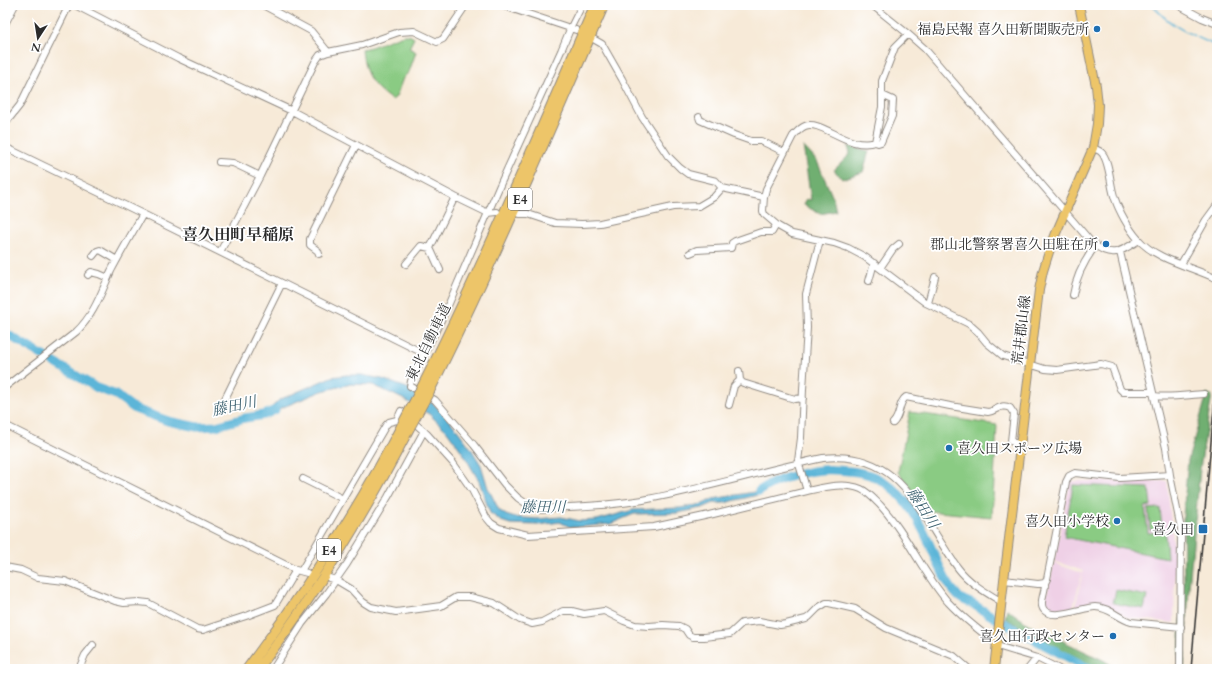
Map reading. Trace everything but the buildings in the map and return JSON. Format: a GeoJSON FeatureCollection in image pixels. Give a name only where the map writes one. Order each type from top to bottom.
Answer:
{"type":"FeatureCollection","features":[{"type":"Feature","properties":{"kind":"highway","name":"東北自動車道"},"geometry":{"type":"LineString","coordinates":[[426,389],[445,341],[501,221],[595,5]]}},
{"type":"Feature","properties":{"kind":"highway","name":"東北自動車道"},"geometry":{"type":"LineString","coordinates":[[258,669],[288,628],[359,520],[406,426],[465,318],[515,210],[604,5]]}},
{"type":"Feature","properties":{"kind":"highway","name":"東北自動車道"},"geometry":{"type":"LineString","coordinates":[[247,669],[281,623],[324,559],[406,426]]}},
{"type":"Feature","properties":{"kind":"main road","name":"荒井郡山線"},"geometry":{"type":"LineString","coordinates":[[994,669],[1020,445],[1043,270],[1056,233],[1093,148],[1097,124],[1098,105],[1096,86],[1079,5]]}},
{"type":"Feature","properties":{"kind":"street"},"geometry":{"type":"LineString","coordinates":[[5,24],[15,5]]}},
{"type":"Feature","properties":{"kind":"street"},"geometry":{"type":"LineString","coordinates":[[5,124],[20,105],[69,5]]}},
{"type":"Feature","properties":{"kind":"street"},"geometry":{"type":"LineString","coordinates":[[75,5],[178,58],[292,111],[455,197],[488,213],[497,212]]}},
{"type":"Feature","properties":{"kind":"street"},"geometry":{"type":"LineString","coordinates":[[264,5],[311,31],[328,52]]}},
{"type":"Feature","properties":{"kind":"street"},"geometry":{"type":"LineString","coordinates":[[220,252],[260,176],[320,55],[362,45],[398,32],[414,31],[437,42],[443,39],[466,5]]}},
{"type":"Feature","properties":{"kind":"street"},"geometry":{"type":"LineString","coordinates":[[501,5],[574,29]]}},
{"type":"Feature","properties":{"kind":"street"},"geometry":{"type":"LineString","coordinates":[[582,5],[574,29],[561,51],[459,281],[411,381],[410,386],[435,400],[518,498],[536,508],[542,509],[648,500],[838,456],[871,463],[894,477],[912,495],[959,570],[1002,605]]}},
{"type":"Feature","properties":{"kind":"street"},"geometry":{"type":"LineString","coordinates":[[872,5],[925,50],[1096,245],[1109,252],[1120,252],[1139,240]]}},
{"type":"Feature","properties":{"kind":"street"},"geometry":{"type":"LineString","coordinates":[[1178,5],[1217,24]]}},
{"type":"Feature","properties":{"kind":"street"},"geometry":{"type":"LineString","coordinates":[[875,142],[882,107],[882,81],[895,47],[908,34]]}},
{"type":"Feature","properties":{"kind":"street"},"geometry":{"type":"LineString","coordinates":[[595,40],[602,44],[642,117],[668,156],[680,168],[688,174],[716,181],[722,188],[764,197]]}},
{"type":"Feature","properties":{"kind":"street"},"geometry":{"type":"LineString","coordinates":[[882,95],[893,100],[892,116],[882,142],[863,143],[849,141],[810,124],[799,129],[793,136],[784,152],[764,197],[764,214],[776,225],[797,236],[820,240],[848,248],[874,263],[914,295],[969,324],[987,343],[1003,356],[1045,369],[1057,370],[1101,364],[1107,365],[1112,367],[1120,389],[1123,392],[1153,394],[1165,397],[1184,397],[1204,394]]}},
{"type":"Feature","properties":{"kind":"street"},"geometry":{"type":"LineString","coordinates":[[699,117],[700,120],[734,135],[761,141],[784,152]]}},
{"type":"Feature","properties":{"kind":"street"},"geometry":{"type":"LineString","coordinates":[[319,254],[318,251],[310,245],[310,239],[356,146]]}},
{"type":"Feature","properties":{"kind":"street"},"geometry":{"type":"LineString","coordinates":[[5,147],[425,354]]}},
{"type":"Feature","properties":{"kind":"street"},"geometry":{"type":"LineString","coordinates":[[1093,148],[1101,152],[1106,160],[1115,200],[1132,232],[1139,240],[1156,252],[1217,280]]}},
{"type":"Feature","properties":{"kind":"street"},"geometry":{"type":"LineString","coordinates":[[219,162],[233,163],[260,176]]}},
{"type":"Feature","properties":{"kind":"street"},"geometry":{"type":"LineString","coordinates":[[520,214],[528,214],[555,223],[600,223],[673,206],[699,206],[714,197],[722,188]]}},
{"type":"Feature","properties":{"kind":"street"},"geometry":{"type":"LineString","coordinates":[[430,248],[455,197]]}},
{"type":"Feature","properties":{"kind":"street"},"geometry":{"type":"LineString","coordinates":[[1181,264],[1206,220],[1217,205]]}},
{"type":"Feature","properties":{"kind":"street"},"geometry":{"type":"LineString","coordinates":[[5,387],[76,332],[85,323],[94,310],[117,260],[143,214]]}},
{"type":"Feature","properties":{"kind":"street"},"geometry":{"type":"LineString","coordinates":[[690,253],[697,250],[731,248],[735,241],[761,232],[772,232],[776,225]]}},
{"type":"Feature","properties":{"kind":"street"},"geometry":{"type":"LineString","coordinates":[[807,488],[798,461],[801,438],[807,328],[806,294],[820,240]]}},
{"type":"Feature","properties":{"kind":"street"},"geometry":{"type":"LineString","coordinates":[[880,268],[893,249],[899,244]]}},
{"type":"Feature","properties":{"kind":"street"},"geometry":{"type":"LineString","coordinates":[[1073,295],[1078,275],[1085,260],[1096,245]]}},
{"type":"Feature","properties":{"kind":"street"},"geometry":{"type":"LineString","coordinates":[[406,264],[421,246],[430,248]]}},
{"type":"Feature","properties":{"kind":"street"},"geometry":{"type":"LineString","coordinates":[[430,248],[440,270]]}},
{"type":"Feature","properties":{"kind":"street"},"geometry":{"type":"LineString","coordinates":[[93,256],[100,250],[117,260]]}},
{"type":"Feature","properties":{"kind":"street"},"geometry":{"type":"LineString","coordinates":[[1120,252],[1166,448],[1181,529],[1180,669]]}},
{"type":"Feature","properties":{"kind":"street"},"geometry":{"type":"LineString","coordinates":[[869,281],[874,263]]}},
{"type":"Feature","properties":{"kind":"street"},"geometry":{"type":"LineString","coordinates":[[88,275],[91,272],[95,272],[108,278]]}},
{"type":"Feature","properties":{"kind":"street"},"geometry":{"type":"LineString","coordinates":[[928,303],[935,278]]}},
{"type":"Feature","properties":{"kind":"street"},"geometry":{"type":"LineString","coordinates":[[220,409],[282,283]]}},
{"type":"Feature","properties":{"kind":"street"},"geometry":{"type":"LineString","coordinates":[[739,371],[740,380],[743,383],[795,399],[802,398]]}},
{"type":"Feature","properties":{"kind":"street"},"geometry":{"type":"LineString","coordinates":[[729,405],[734,386],[740,380]]}},
{"type":"Feature","properties":{"kind":"street"},"geometry":{"type":"LineString","coordinates":[[893,422],[898,416],[903,399],[909,396],[979,411],[991,412],[1003,406],[1010,408],[1014,414],[1011,442],[1020,445]]}},
{"type":"Feature","properties":{"kind":"street"},"geometry":{"type":"LineString","coordinates":[[5,567],[21,570],[38,578],[65,581],[115,601],[124,603],[148,603],[197,629],[203,630],[249,616],[275,605],[343,499],[386,425],[388,422],[397,420],[401,411],[424,431],[463,476],[486,517],[492,523],[499,528],[528,535],[654,527],[709,516],[807,488],[849,486],[862,490],[888,514],[948,602],[984,634],[997,642],[1037,658],[1059,669]]}},
{"type":"Feature","properties":{"kind":"street"},"geometry":{"type":"LineString","coordinates":[[976,418],[979,411]]}},
{"type":"Feature","properties":{"kind":"street"},"geometry":{"type":"LineString","coordinates":[[5,425],[298,570],[307,573]]}},
{"type":"Feature","properties":{"kind":"street"},"geometry":{"type":"LineString","coordinates":[[274,669],[302,624],[336,580],[380,510],[424,431]]}},
{"type":"Feature","properties":{"kind":"street"},"geometry":{"type":"LineString","coordinates":[[1170,475],[1120,478],[1076,474],[1069,476],[1066,482],[1045,583],[1042,605],[1044,610],[1049,613],[1073,612],[1099,607],[1110,610],[1124,620],[1131,622],[1181,627]]}},
{"type":"Feature","properties":{"kind":"street"},"geometry":{"type":"LineString","coordinates":[[303,479],[343,499]]}},
{"type":"Feature","properties":{"kind":"street"},"geometry":{"type":"LineString","coordinates":[[329,578],[336,580],[351,589],[363,602],[371,607],[396,612],[441,606],[456,597],[470,597],[494,603],[520,620],[532,624],[542,622],[563,612],[572,611],[584,614],[604,611],[624,621],[635,624],[649,626],[679,626],[685,629],[689,635],[693,637],[730,634],[742,623],[759,621],[780,625],[806,620],[818,608],[826,603],[829,603],[855,609],[886,628],[954,656],[969,669]]}},
{"type":"Feature","properties":{"kind":"street"},"geometry":{"type":"LineString","coordinates":[[1004,580],[1038,584],[1045,583]]}},
{"type":"Feature","properties":{"kind":"street"},"geometry":{"type":"LineString","coordinates":[[79,669],[85,655],[93,645]]}},
{"type":"Feature","properties":{"kind":"street"},"geometry":{"type":"LineString","coordinates":[[1028,669],[1037,658]]}},
{"type":"Feature","properties":{"kind":"shaded area","name":"喜久田小学校"},"geometry":{"type":"Polygon","coordinates":[[[1070,481],[1167,481],[1175,562],[1174,623],[1126,617],[1098,600],[1075,608],[1083,571],[1054,561],[1070,481]]]}},
{"type":"Feature","properties":{"kind":"shaded area"},"geometry":{"type":"Polygon","coordinates":[[[1054,563],[1082,573],[1073,608],[1050,608],[1045,602],[1054,563]]]}},
{"type":"Feature","properties":{"kind":"green space"},"geometry":{"type":"Polygon","coordinates":[[[403,35],[409,35],[414,38],[409,48],[416,52],[409,72],[403,78],[396,97],[392,100],[379,90],[370,78],[363,58],[362,49],[403,35]]]}},
{"type":"Feature","properties":{"kind":"green space"},"geometry":{"type":"Polygon","coordinates":[[[803,146],[817,161],[833,198],[836,211],[820,214],[804,205],[806,199],[811,200],[803,146]]]}},
{"type":"Feature","properties":{"kind":"green space"},"geometry":{"type":"Polygon","coordinates":[[[848,146],[869,151],[863,172],[842,179],[834,170],[850,154],[848,146]]]}},
{"type":"Feature","properties":{"kind":"green space"},"geometry":{"type":"Polygon","coordinates":[[[1207,394],[1212,395],[1200,469],[1189,588],[1184,669],[1178,669],[1184,579],[1183,516],[1188,460],[1207,394]]]}},
{"type":"Feature","properties":{"kind":"green space","name":"喜久田スポーツ広場"},"geometry":{"type":"Polygon","coordinates":[[[910,412],[997,425],[992,517],[928,511],[898,472],[910,412]]]}},
{"type":"Feature","properties":{"kind":"green space"},"geometry":{"type":"Polygon","coordinates":[[[1073,485],[1149,488],[1151,506],[1145,507],[1148,533],[1165,532],[1167,558],[1064,537],[1073,485]]]}},
{"type":"Feature","properties":{"kind":"green space"},"geometry":{"type":"Polygon","coordinates":[[[1160,508],[1162,529],[1150,530],[1148,509],[1160,508]]]}},
{"type":"Feature","properties":{"kind":"green space"},"geometry":{"type":"Polygon","coordinates":[[[1116,590],[1147,596],[1144,609],[1113,603],[1116,590]]]}},
{"type":"Feature","properties":{"kind":"green space"},"geometry":{"type":"Polygon","coordinates":[[[1007,609],[1031,626],[1105,661],[1117,669],[1097,669],[1036,637],[1005,618],[1007,609]]]}},
{"type":"Feature","properties":{"kind":"water"},"geometry":{"type":"Polygon","coordinates":[[[362,375],[382,379],[410,389],[433,403],[455,427],[470,447],[481,465],[488,488],[499,510],[512,517],[537,519],[561,517],[580,521],[597,520],[633,510],[680,508],[703,504],[713,499],[754,492],[763,484],[768,484],[764,490],[757,495],[724,503],[714,503],[702,508],[677,513],[634,514],[610,524],[570,527],[560,522],[538,525],[510,524],[501,521],[490,513],[479,481],[463,453],[447,431],[429,414],[403,399],[373,385],[351,384],[322,391],[264,415],[279,400],[331,377],[362,375]]]}},
{"type":"Feature","properties":{"kind":"waterway"},"geometry":{"type":"LineString","coordinates":[[1153,5],[1174,25],[1217,46]]}},
{"type":"Feature","properties":{"kind":"waterway","name":"藤田川"},"geometry":{"type":"LineString","coordinates":[[5,333],[97,388],[116,395],[135,409],[168,421],[197,427],[216,426],[245,418],[264,415],[275,410]]}},
{"type":"Feature","properties":{"kind":"waterway","name":"藤田川"},"geometry":{"type":"LineString","coordinates":[[759,491],[785,478],[807,472],[827,470],[852,471],[868,474],[877,478],[888,484],[897,492],[912,511],[919,522],[947,581],[960,598],[1090,669]]}},
{"type":"Feature","properties":{"kind":"railway"},"geometry":{"type":"LineString","coordinates":[[1191,669],[1217,374]]}},
{"type":"Feature","properties":{"kind":"place","name":"福島民報 喜久田新聞販売所"},"geometry":{"type":"Point","coordinates":[1097,29]}},
{"type":"Feature","properties":{"kind":"place","name":"郡山北警察署喜久田駐在所"},"geometry":{"type":"Point","coordinates":[1106,244]}},
{"type":"Feature","properties":{"kind":"place","name":"喜久田スポーツ広場"},"geometry":{"type":"Point","coordinates":[949,448]}},
{"type":"Feature","properties":{"kind":"place","name":"喜久田小学校"},"geometry":{"type":"Point","coordinates":[1117,521]}},
{"type":"Feature","properties":{"kind":"place","name":"喜久田"},"geometry":{"type":"Point","coordinates":[1203,529]}},
{"type":"Feature","properties":{"kind":"place","name":"喜久田行政センター"},"geometry":{"type":"Point","coordinates":[1113,636]}},
{"type":"Feature","properties":{"kind":"district","name":"喜久田町早稲原"},"geometry":{"type":"Point","coordinates":[238,234]}}]}
